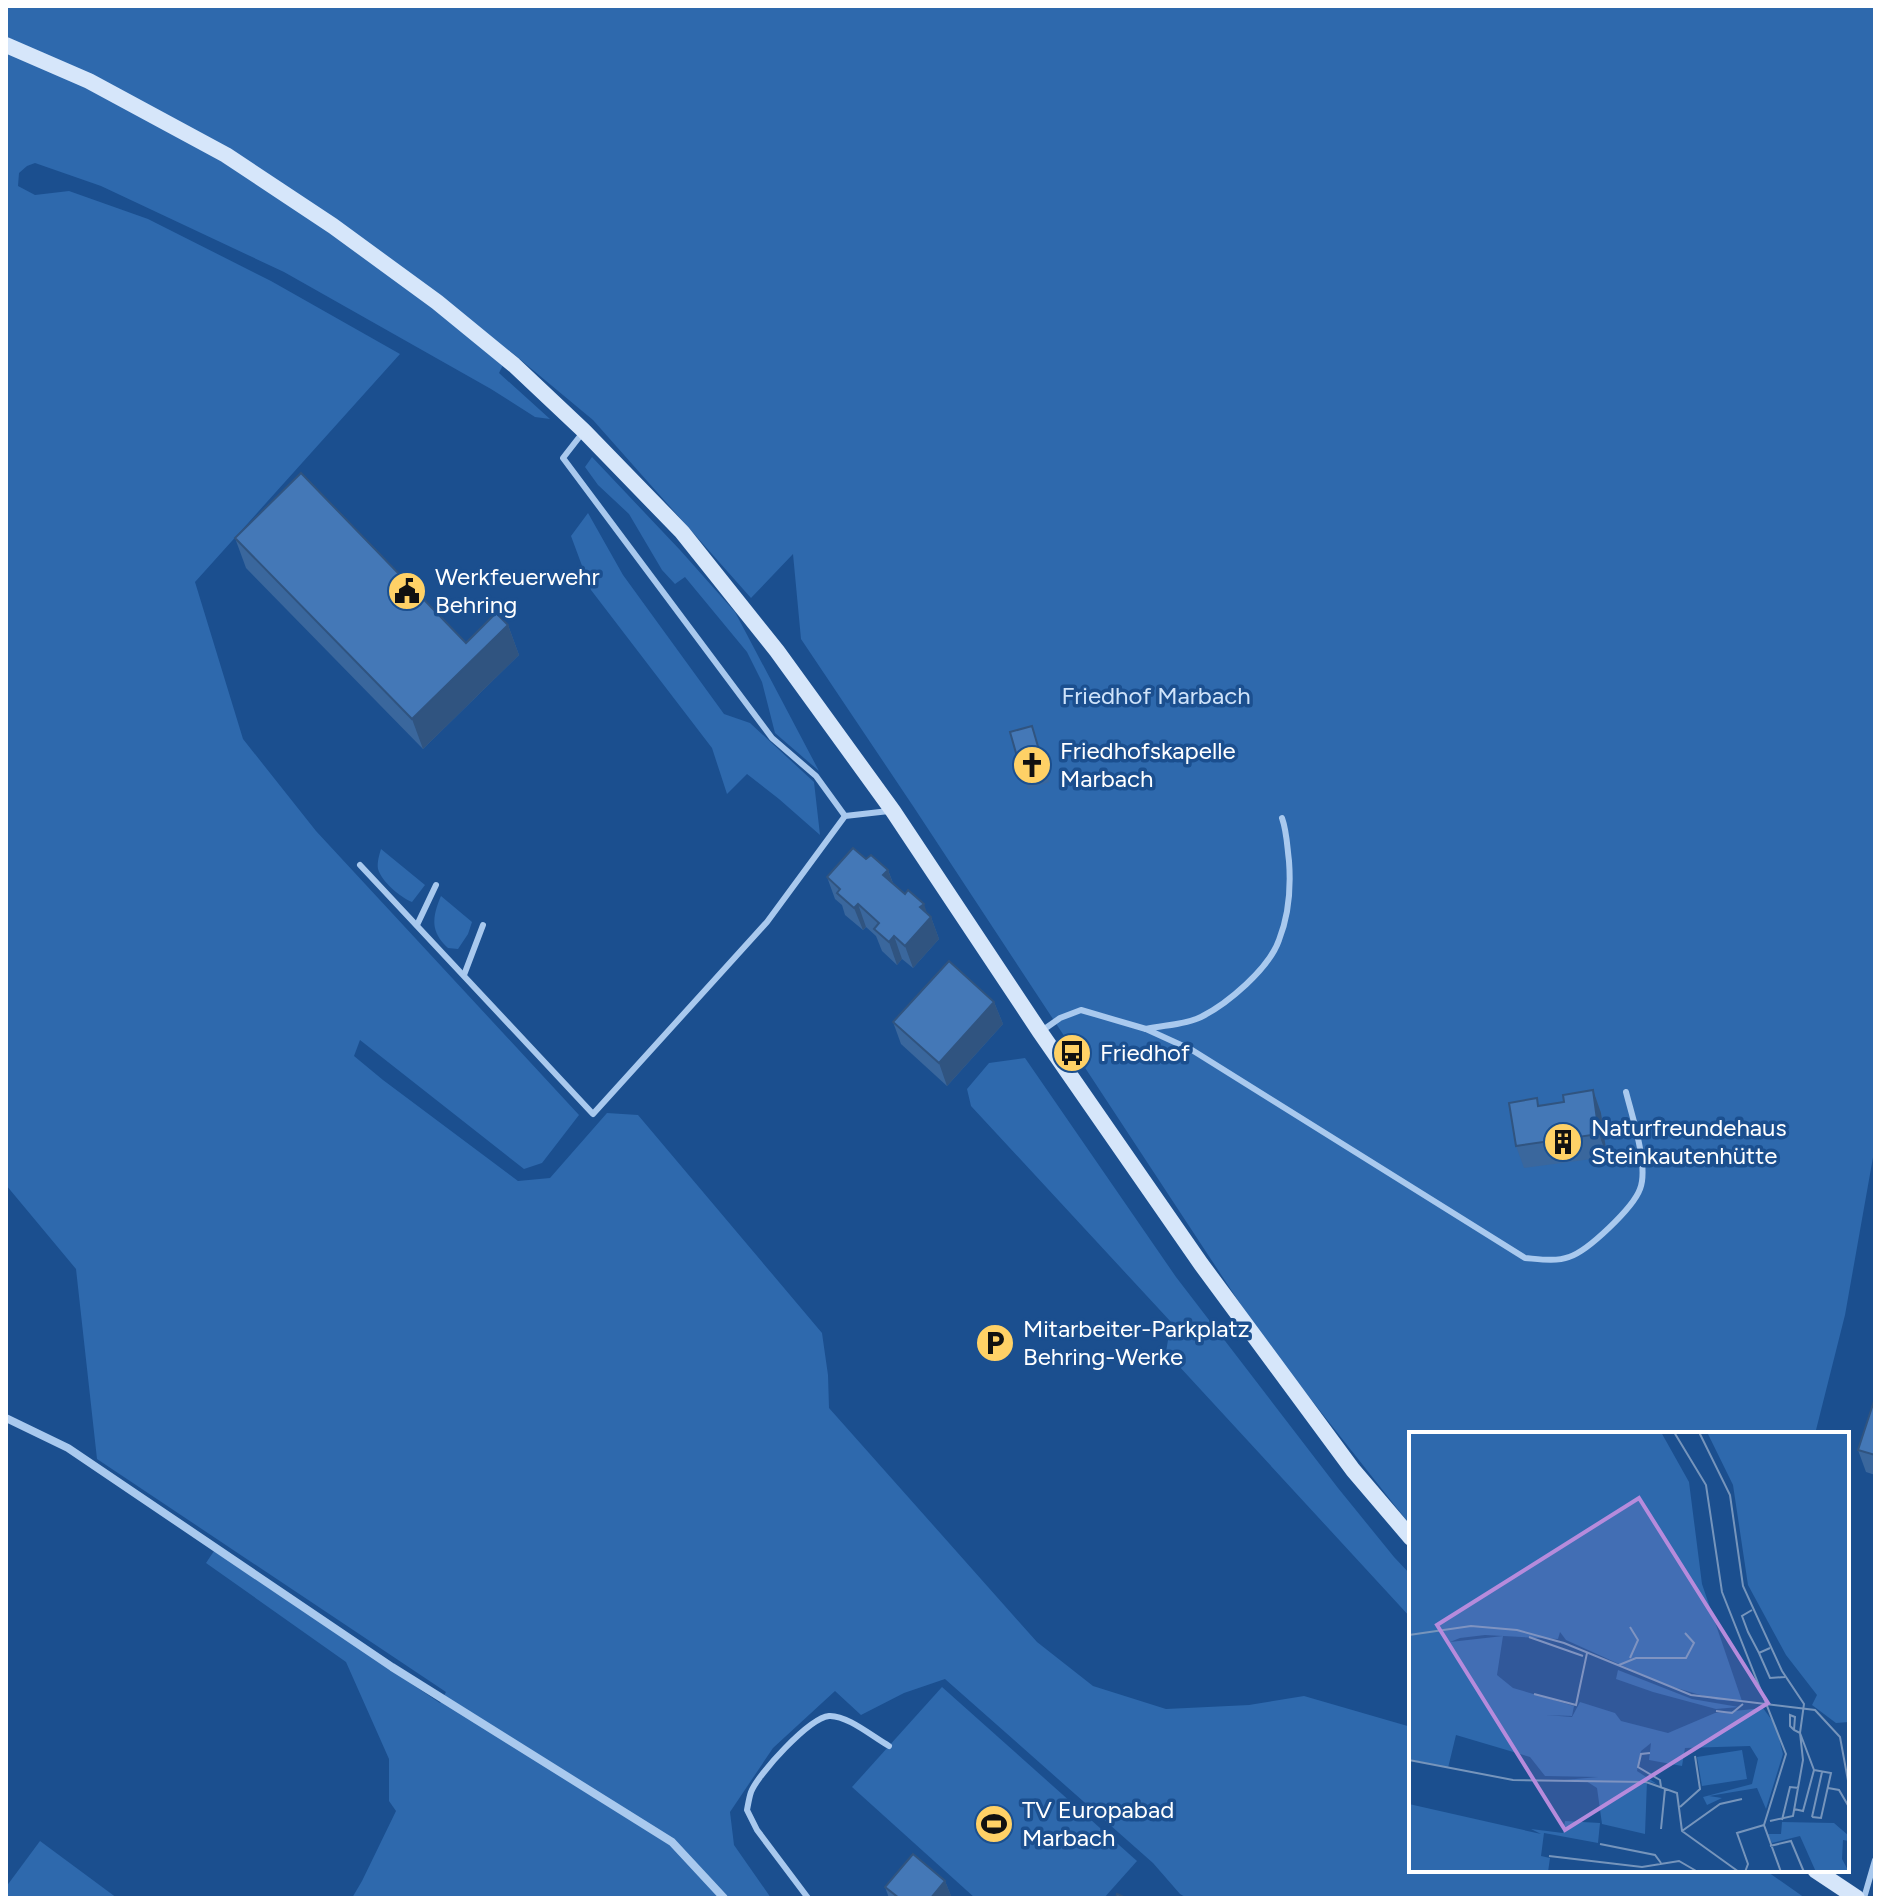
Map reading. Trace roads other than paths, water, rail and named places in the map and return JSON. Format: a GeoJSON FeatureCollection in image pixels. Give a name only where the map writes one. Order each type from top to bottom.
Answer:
{"type":"FeatureCollection","features":[{"type":"Feature","properties":{"kind":"main road"},"geometry":{"type":"LineString","coordinates":[[6,45],[89,81],[226,155],[333,226],[437,302],[514,365],[584,431],[682,532],[777,651],[893,811],[1040,1032],[1201,1264],[1353,1470],[1409,1536]]}},
{"type":"Feature","properties":{"kind":"main road"},"geometry":{"type":"LineString","coordinates":[[1818,1872],[1857,1898]]}},
{"type":"Feature","properties":{"kind":"street"},"geometry":{"type":"LineString","coordinates":[[6,1418],[68,1448],[392,1667],[672,1842],[724,1898]]}},
{"type":"Feature","properties":{"kind":"lane"},"geometry":{"type":"LineString","coordinates":[[584,431],[563,458],[772,738],[816,776],[845,816]]}},
{"type":"Feature","properties":{"kind":"lane"},"geometry":{"type":"LineString","coordinates":[[360,865],[593,1114],[767,922],[845,816],[893,811]]}},
{"type":"Feature","properties":{"kind":"lane"},"geometry":{"type":"LineString","coordinates":[[1146,1029],[1198,1018],[1228,1000],[1258,973],[1279,943],[1290,900],[1288,850],[1282,818]]}},
{"type":"Feature","properties":{"kind":"lane"},"geometry":{"type":"LineString","coordinates":[[417,925],[436,885]]}},
{"type":"Feature","properties":{"kind":"lane"},"geometry":{"type":"LineString","coordinates":[[464,975],[483,925]]}},
{"type":"Feature","properties":{"kind":"lane"},"geometry":{"type":"LineString","coordinates":[[1040,1032],[1060,1018],[1081,1010],[1146,1029],[1192,1050],[1525,1258],[1568,1258],[1616,1222],[1640,1189],[1642,1160],[1626,1092]]}},
{"type":"Feature","properties":{"kind":"lane"},"geometry":{"type":"LineString","coordinates":[[808,1898],[757,1830],[747,1810],[752,1790],[788,1744],[817,1720],[828,1716],[843,1718],[889,1746]]}},
{"type":"Feature","properties":{"kind":"lane"},"geometry":{"type":"LineString","coordinates":[[1864,1898],[1875,1860]]}},
{"type":"Feature","properties":{"kind":"place","name":"Werkfeuerwehr Behring"},"geometry":{"type":"Point","coordinates":[407,591]}},
{"type":"Feature","properties":{"kind":"place","name":"Friedhofskapelle Marbach"},"geometry":{"type":"Point","coordinates":[1032,765]}},
{"type":"Feature","properties":{"kind":"place","name":"Friedhof"},"geometry":{"type":"Point","coordinates":[1072,1053]}},
{"type":"Feature","properties":{"kind":"place","name":"Naturfreundehaus Steinkautenhütte"},"geometry":{"type":"Point","coordinates":[1563,1142]}},
{"type":"Feature","properties":{"kind":"place","name":"Mitarbeiter-Parkplatz Behring-Werke"},"geometry":{"type":"Point","coordinates":[995,1343]}},
{"type":"Feature","properties":{"kind":"place","name":"TV Europabad Marbach"},"geometry":{"type":"Point","coordinates":[994,1824]}},
{"type":"Feature","properties":{"kind":"park label","name":"Friedhof Marbach"},"geometry":{"type":"Point","coordinates":[1156,696]}}]}
